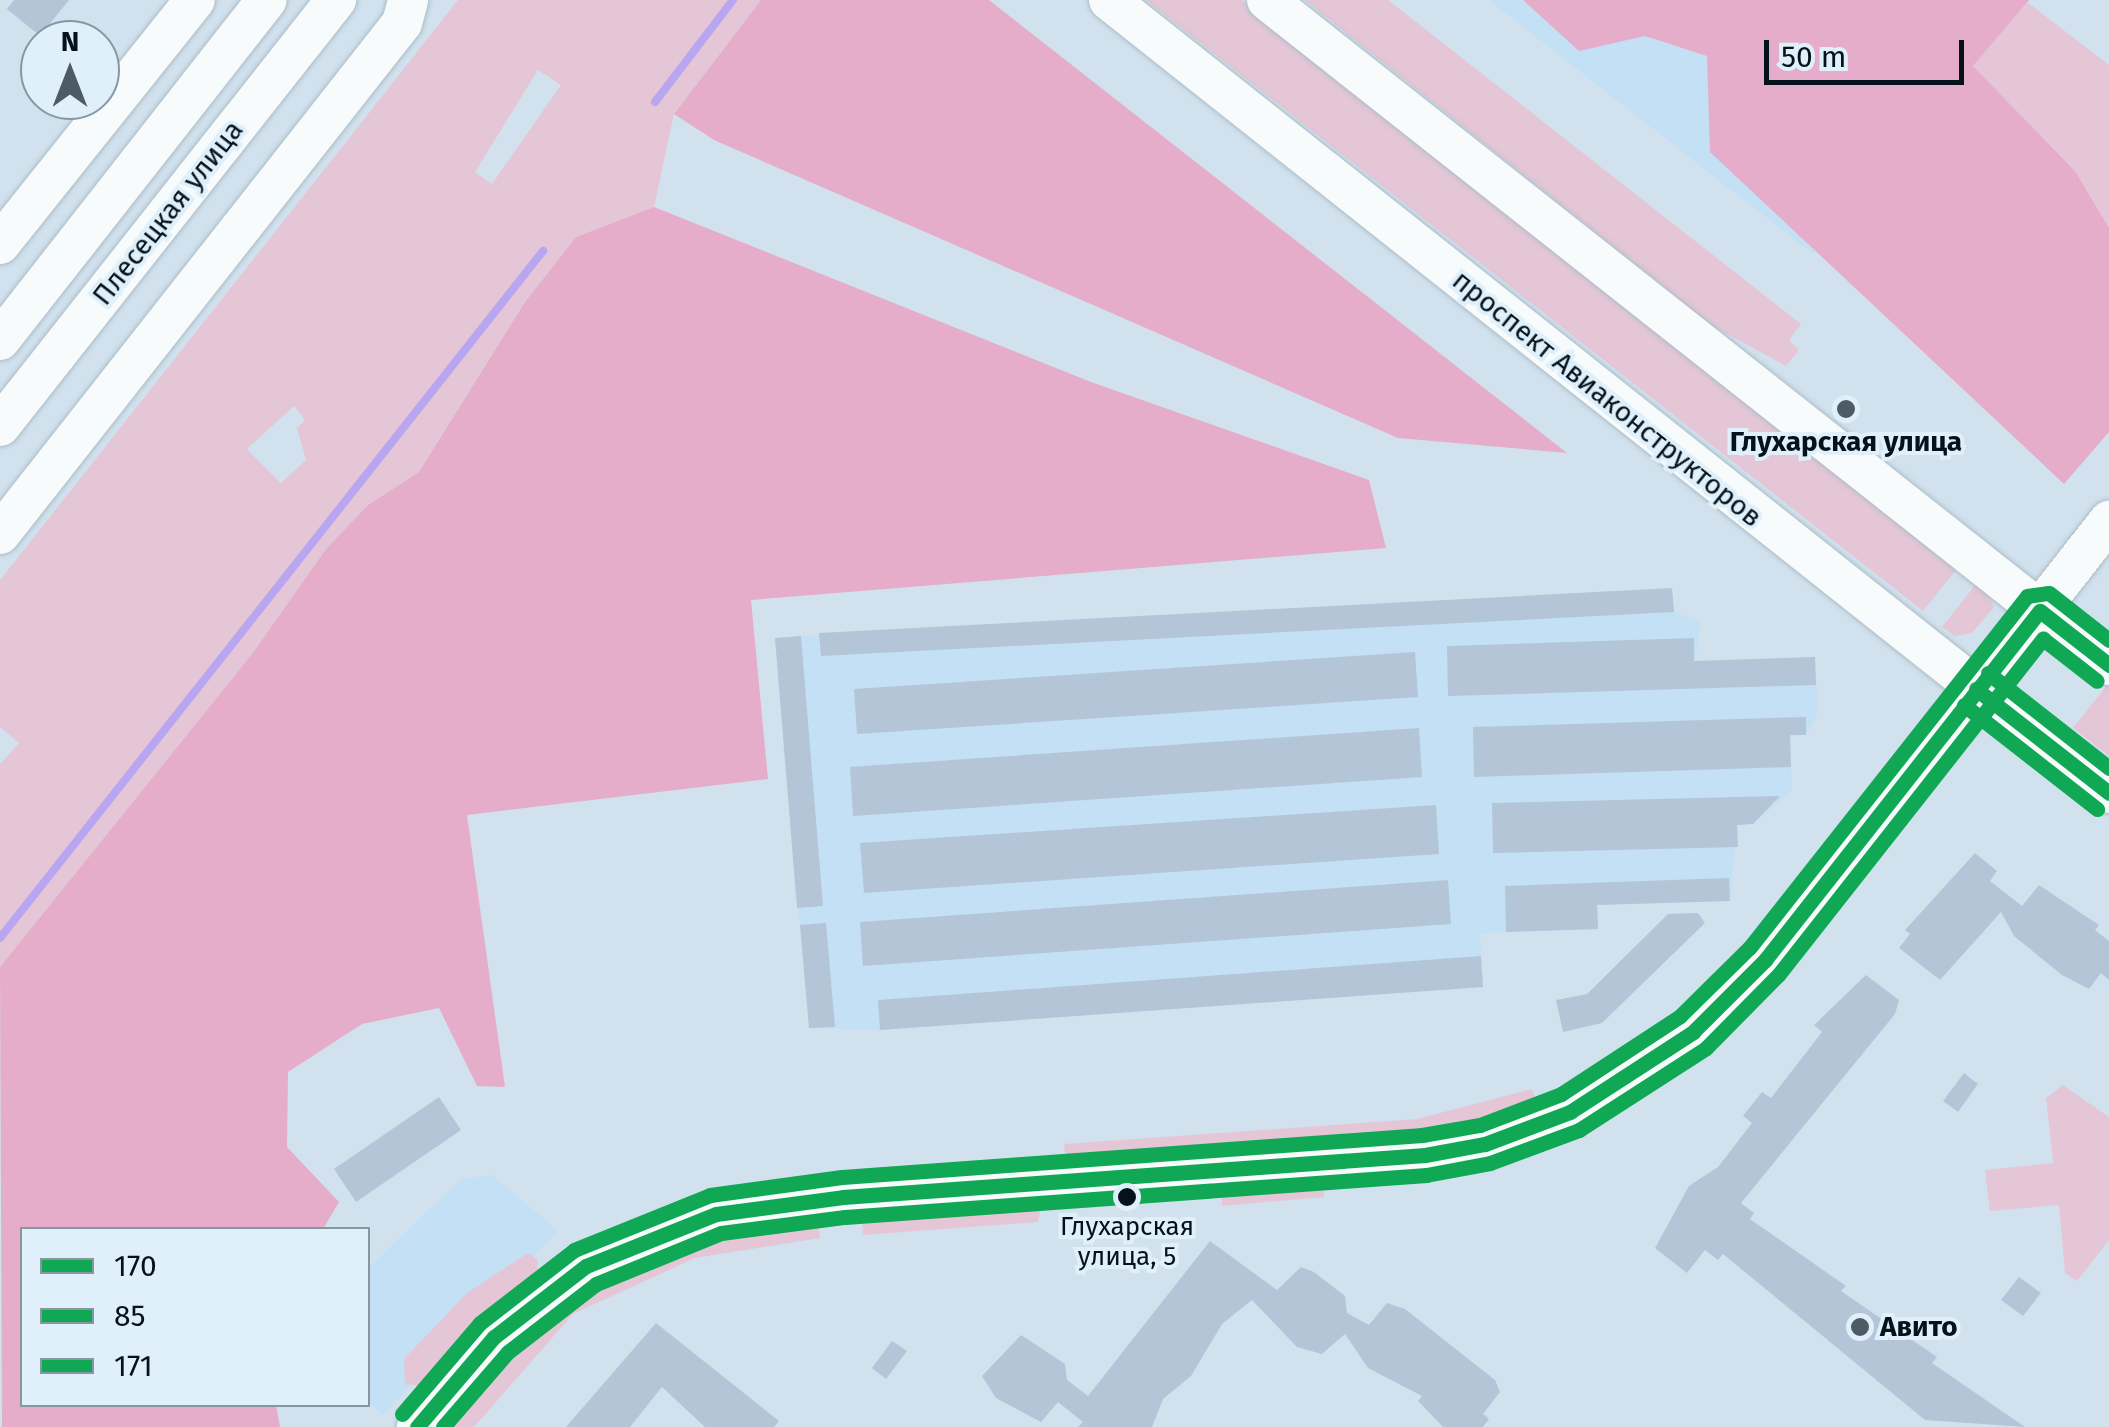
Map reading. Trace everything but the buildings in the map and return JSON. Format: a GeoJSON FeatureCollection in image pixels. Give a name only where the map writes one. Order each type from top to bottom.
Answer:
{"type":"FeatureCollection","features":[{"type":"Feature","properties":{"kind":"street"},"geometry":{"type":"LineString","coordinates":[[0,244],[195,0]]}},
{"type":"Feature","properties":{"kind":"street","name":"Плесецкая улица"},"geometry":{"type":"LineString","coordinates":[[0,340],[266,0]]}},
{"type":"Feature","properties":{"kind":"street","name":"Плесецкая улица"},"geometry":{"type":"LineString","coordinates":[[0,426],[336,0]]}},
{"type":"Feature","properties":{"kind":"street"},"geometry":{"type":"LineString","coordinates":[[0,534],[402,23],[408,0]]}},
{"type":"Feature","properties":{"kind":"street","name":"проспект Авиаконструкторов"},"geometry":{"type":"LineString","coordinates":[[1109,0],[2109,793]]}},
{"type":"Feature","properties":{"kind":"street"},"geometry":{"type":"LineString","coordinates":[[1267,0],[2109,665]]}},
{"type":"Feature","properties":{"kind":"street"},"geometry":{"type":"LineString","coordinates":[[416,1427],[494,1338],[586,1266],[716,1214],[843,1196],[1425,1154],[1486,1144],[1570,1112],[1693,1032],[1732,996],[2109,522]]}},
{"type":"Feature","properties":{"kind":"shaded area"},"geometry":{"type":"Polygon","coordinates":[[[458,0],[761,0],[674,114],[654,207],[576,237],[525,302],[419,472],[368,505],[326,549],[252,654],[0,967],[0,764],[19,743],[0,727],[0,580],[458,0]],[[538,70],[475,172],[492,184],[561,85],[538,70]],[[294,406],[247,449],[281,483],[306,460],[297,428],[305,420],[294,406]]]}},
{"type":"Feature","properties":{"kind":"shaded area"},"geometry":{"type":"Polygon","coordinates":[[[761,0],[989,0],[1567,453],[1398,438],[714,140],[674,114],[761,0]]]}},
{"type":"Feature","properties":{"kind":"shaded area"},"geometry":{"type":"Polygon","coordinates":[[[1146,0],[1241,0],[1960,565],[1923,611],[1146,0]]]}},
{"type":"Feature","properties":{"kind":"shaded area"},"geometry":{"type":"Polygon","coordinates":[[[1305,0],[1388,0],[1801,324],[1789,340],[1799,350],[1786,366],[1711,325],[1305,0]]]}},
{"type":"Feature","properties":{"kind":"shaded area"},"geometry":{"type":"Polygon","coordinates":[[[1489,0],[2029,0],[1813,254],[1489,0]]]}},
{"type":"Feature","properties":{"kind":"shaded area"},"geometry":{"type":"Polygon","coordinates":[[[1523,0],[2029,0],[1973,66],[2075,171],[2109,228],[2109,432],[2064,484],[1710,152],[1707,56],[1645,36],[1579,51],[1523,0]]]}},
{"type":"Feature","properties":{"kind":"shaded area"},"geometry":{"type":"Polygon","coordinates":[[[2027,2],[2109,65],[2109,228],[2075,171],[1973,66],[2027,2]]]}},
{"type":"Feature","properties":{"kind":"shaded area"},"geometry":{"type":"Polygon","coordinates":[[[654,207],[1091,382],[1369,480],[1386,548],[751,600],[768,779],[467,815],[505,1087],[477,1086],[439,1008],[362,1024],[288,1072],[287,1147],[339,1202],[324,1227],[20,1227],[20,1407],[276,1407],[280,1427],[2,1427],[0,967],[252,654],[326,549],[368,505],[419,472],[525,302],[576,237],[654,207]]]}},
{"type":"Feature","properties":{"kind":"shaded area"},"geometry":{"type":"Polygon","coordinates":[[[1979,580],[1994,607],[1972,633],[1955,636],[1942,627],[1979,580]]]}},
{"type":"Feature","properties":{"kind":"shaded area"},"geometry":{"type":"Polygon","coordinates":[[[1672,588],[1674,612],[1701,623],[1695,661],[1815,657],[1818,712],[1806,735],[1790,736],[1792,790],[1753,824],[1737,825],[1730,901],[1598,905],[1598,929],[1480,933],[1483,987],[880,1030],[809,1028],[775,638],[1672,588]]]}},
{"type":"Feature","properties":{"kind":"shaded area"},"geometry":{"type":"Polygon","coordinates":[[[2109,684],[2109,756],[2073,728],[2109,684]]]}},
{"type":"Feature","properties":{"kind":"shaded area"},"geometry":{"type":"Polygon","coordinates":[[[2063,1085],[2109,1117],[2109,1240],[2077,1281],[2065,1273],[2059,1205],[1990,1211],[1985,1170],[2053,1163],[2046,1098],[2063,1085]]]}},
{"type":"Feature","properties":{"kind":"shaded area"},"geometry":{"type":"Polygon","coordinates":[[[1532,1089],[1539,1109],[1419,1134],[1066,1163],[1064,1144],[1417,1119],[1532,1089]]]}},
{"type":"Feature","properties":{"kind":"shaded area"},"geometry":{"type":"Polygon","coordinates":[[[492,1175],[558,1231],[382,1415],[370,1403],[370,1266],[461,1179],[492,1175]]]}},
{"type":"Feature","properties":{"kind":"shaded area"},"geometry":{"type":"Polygon","coordinates":[[[1323,1181],[1324,1197],[1222,1206],[1221,1189],[1323,1181]]]}},
{"type":"Feature","properties":{"kind":"shaded area"},"geometry":{"type":"Polygon","coordinates":[[[1042,1202],[1038,1222],[863,1235],[862,1214],[1042,1202]]]}},
{"type":"Feature","properties":{"kind":"shaded area"},"geometry":{"type":"Polygon","coordinates":[[[818,1218],[820,1238],[695,1258],[573,1314],[474,1427],[441,1427],[506,1351],[597,1278],[721,1231],[818,1218]]]}},
{"type":"Feature","properties":{"kind":"shaded area"},"geometry":{"type":"Polygon","coordinates":[[[528,1253],[538,1260],[536,1279],[423,1386],[405,1384],[404,1359],[467,1293],[528,1253]]]}},
{"type":"Feature","properties":{"kind":"waterway"},"geometry":{"type":"LineString","coordinates":[[655,102],[733,0]]}},
{"type":"Feature","properties":{"kind":"waterway"},"geometry":{"type":"LineString","coordinates":[[0,938],[543,251]]}},
{"type":"Feature","properties":{"kind":"transit line","name":"171"},"geometry":{"type":"LineString","coordinates":[[402,1414],[480,1323],[574,1250],[710,1195],[842,1177],[1422,1135],[1480,1125],[1561,1094],[1680,1016],[1750,947],[2027,596],[2049,593],[2109,640]]}},
{"type":"Feature","properties":{"kind":"transit line","name":"170"},"geometry":{"type":"LineString","coordinates":[[417,1427],[494,1337],[586,1266],[716,1214],[843,1197],[1425,1155],[1485,1144],[1570,1112],[1693,1032],[1765,960],[2040,611],[2109,665]]}},
{"type":"Feature","properties":{"kind":"transit line","name":"85"},"geometry":{"type":"LineString","coordinates":[[443,1427],[508,1352],[596,1284],[721,1233],[845,1217],[1426,1175],[1490,1163],[1579,1130],[1706,1048],[1779,974],[2043,639],[2097,681]]}},
{"type":"Feature","properties":{"kind":"transit line","name":"171"},"geometry":{"type":"LineString","coordinates":[[1988,673],[2109,768]]}},
{"type":"Feature","properties":{"kind":"transit line","name":"170"},"geometry":{"type":"LineString","coordinates":[[1976,689],[2109,793]]}},
{"type":"Feature","properties":{"kind":"transit line","name":"85"},"geometry":{"type":"LineString","coordinates":[[1964,705],[2097,809]]}},
{"type":"Feature","properties":{"kind":"place","name":"Глухарская улица"},"geometry":{"type":"Point","coordinates":[1846,409]}},
{"type":"Feature","properties":{"kind":"place","name":"Глухарская улица, 5"},"geometry":{"type":"Point","coordinates":[1127,1197]}},
{"type":"Feature","properties":{"kind":"place","name":"Авито"},"geometry":{"type":"Point","coordinates":[1860,1327]}}]}
